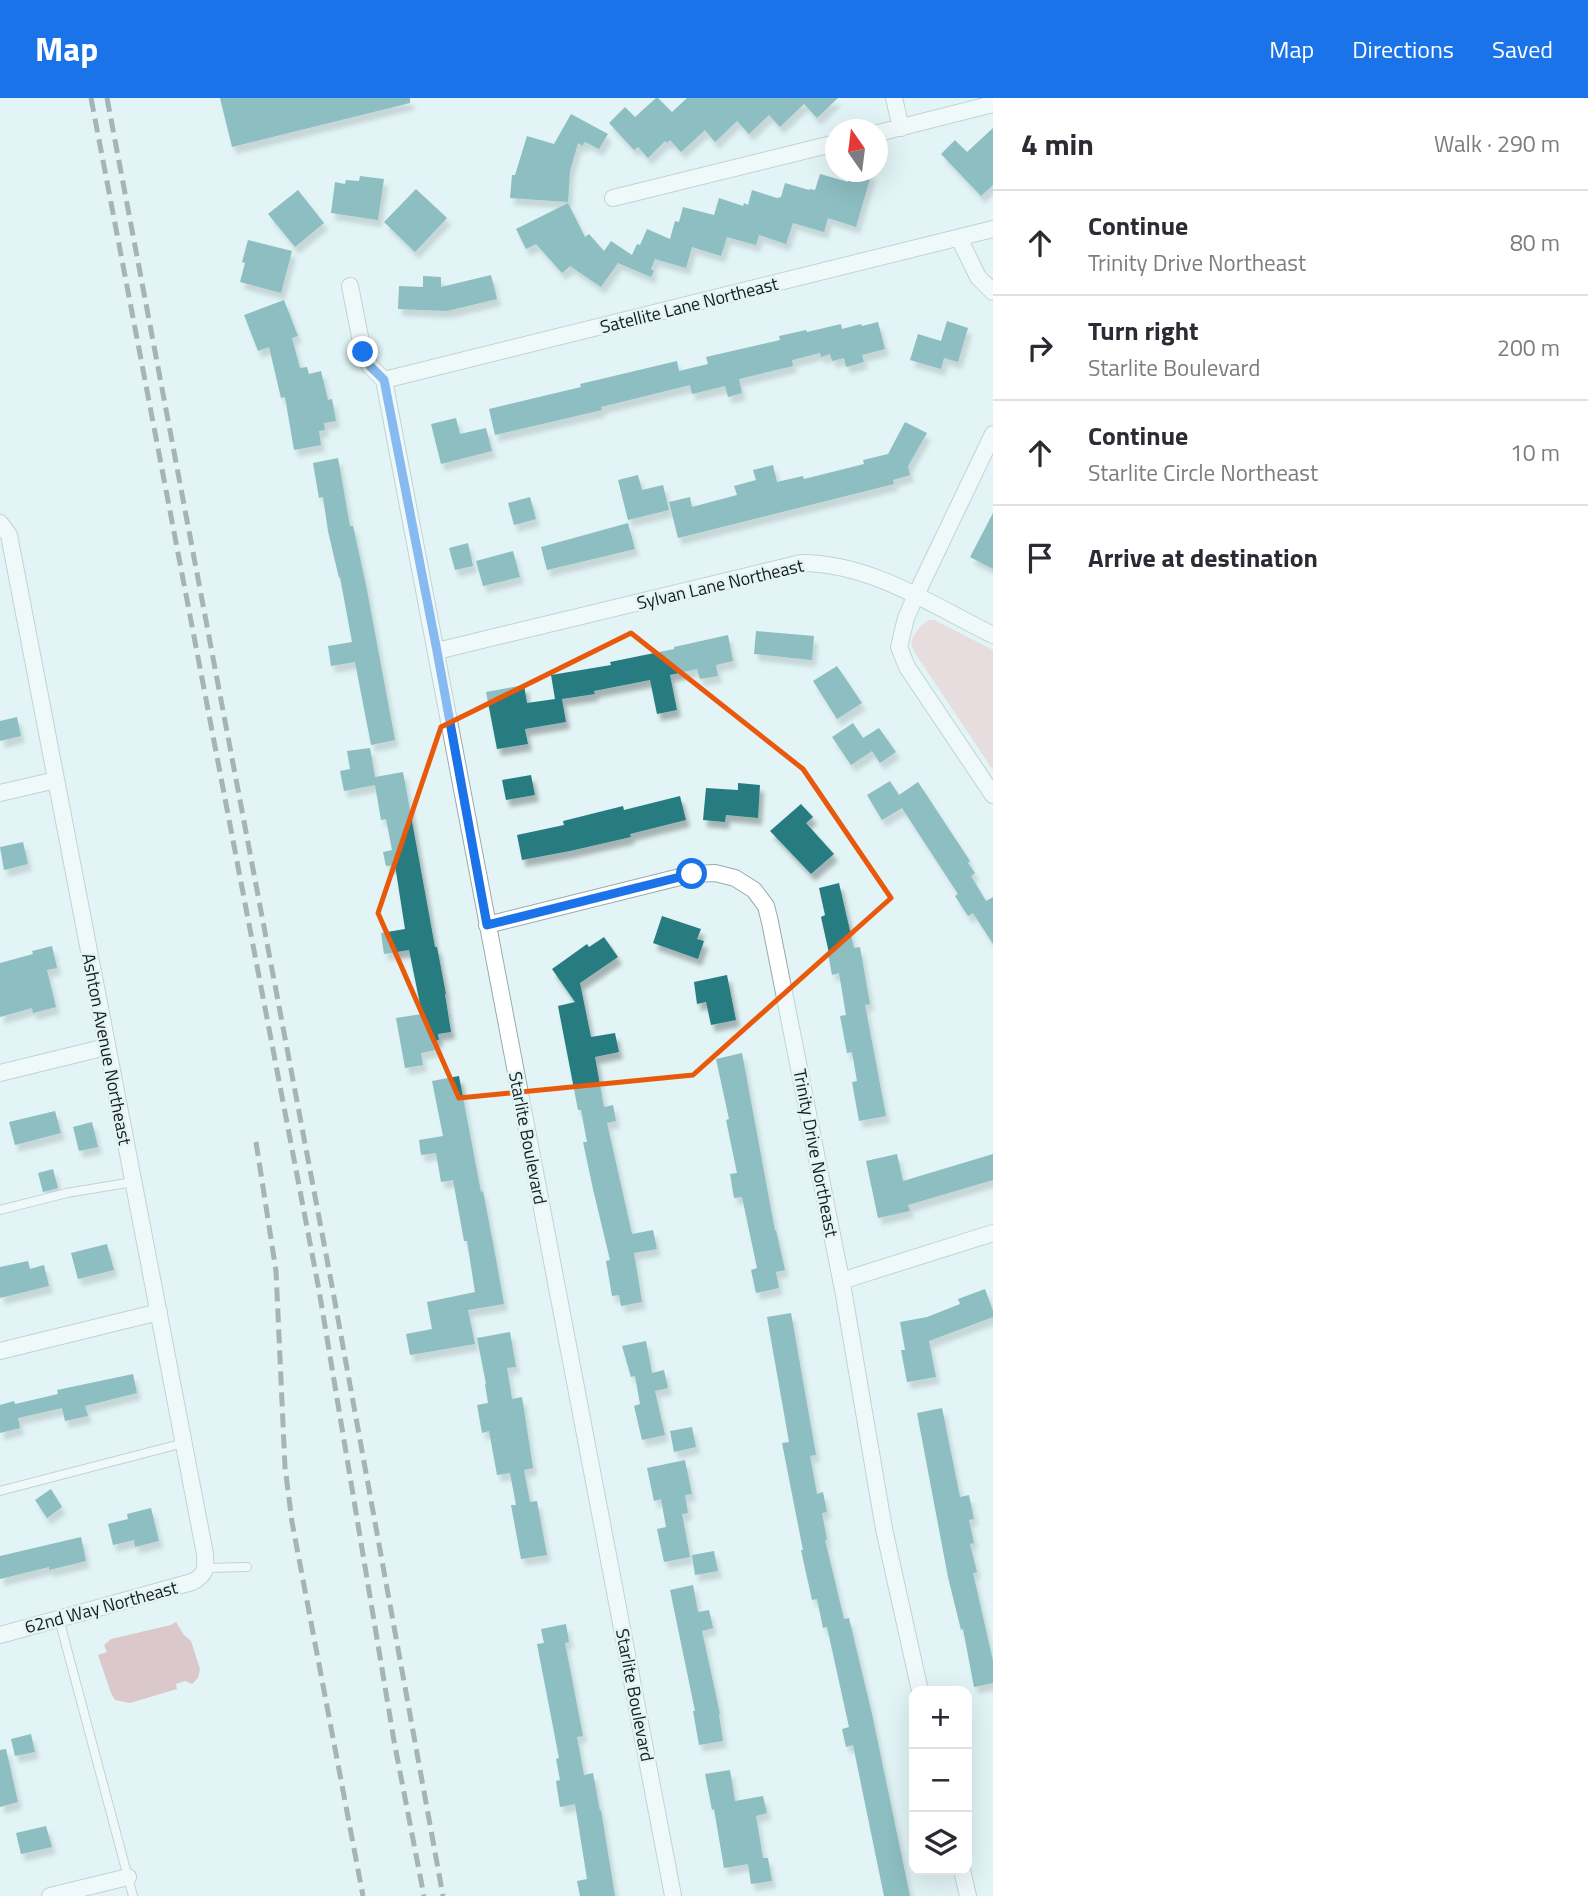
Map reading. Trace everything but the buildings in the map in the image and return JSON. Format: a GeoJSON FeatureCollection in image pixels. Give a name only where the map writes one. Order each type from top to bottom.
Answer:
{"type":"FeatureCollection","features":[{"type":"Feature","properties":{"kind":"street"},"geometry":{"type":"LineString","coordinates":[[894,98],[901,128]]}},
{"type":"Feature","properties":{"kind":"street"},"geometry":{"type":"LineString","coordinates":[[888,131],[993,104]]}},
{"type":"Feature","properties":{"kind":"street"},"geometry":{"type":"LineString","coordinates":[[613,198],[825,146]]}},
{"type":"Feature","properties":{"kind":"street","name":"Satellite Lane Northeast"},"geometry":{"type":"LineString","coordinates":[[384,380],[993,229]]}},
{"type":"Feature","properties":{"kind":"street"},"geometry":{"type":"LineString","coordinates":[[959,238],[978,277],[993,292]]}},
{"type":"Feature","properties":{"kind":"street"},"geometry":{"type":"LineString","coordinates":[[350,286],[363,352],[370,366],[384,380]]}},
{"type":"Feature","properties":{"kind":"street","name":"Starlite Boulevard"},"geometry":{"type":"LineString","coordinates":[[384,380],[673,1896]]}},
{"type":"Feature","properties":{"kind":"street"},"geometry":{"type":"LineString","coordinates":[[993,434],[916,595],[906,618],[899,647],[907,667],[993,795]]}},
{"type":"Feature","properties":{"kind":"street","name":"Ashton Avenue Northeast"},"geometry":{"type":"LineString","coordinates":[[0,523],[9,536],[205,1554],[204,1572]]}},
{"type":"Feature","properties":{"kind":"street","name":"Sylvan Lane Northeast"},"geometry":{"type":"LineString","coordinates":[[437,651],[801,563],[823,563],[879,578],[993,635]]}},
{"type":"Feature","properties":{"kind":"street"},"geometry":{"type":"LineString","coordinates":[[0,793],[56,780]]}},
{"type":"Feature","properties":{"kind":"street","name":"Trinity Drive Northeast"},"geometry":{"type":"LineString","coordinates":[[487,925],[692,874],[715,873],[736,878],[754,890],[765,906],[841,1280],[884,1529],[919,1686]]}},
{"type":"Feature","properties":{"kind":"street"},"geometry":{"type":"LineString","coordinates":[[0,1073],[106,1047]]}},
{"type":"Feature","properties":{"kind":"street"},"geometry":{"type":"LineString","coordinates":[[841,1280],[993,1233]]}},
{"type":"Feature","properties":{"kind":"street"},"geometry":{"type":"LineString","coordinates":[[0,1351],[159,1312]]}},
{"type":"Feature","properties":{"kind":"street","name":"62nd Way Northeast"},"geometry":{"type":"LineString","coordinates":[[0,1635],[192,1582],[204,1572]]}},
{"type":"Feature","properties":{"kind":"street"},"geometry":{"type":"LineString","coordinates":[[963,1875],[968,1896]]}},
{"type":"Feature","properties":{"kind":"street"},"geometry":{"type":"LineString","coordinates":[[50,1896],[128,1877]]}},
{"type":"Feature","properties":{"kind":"lane"},"geometry":{"type":"LineString","coordinates":[[0,1210],[67,1193],[133,1182]]}},
{"type":"Feature","properties":{"kind":"lane"},"geometry":{"type":"LineString","coordinates":[[0,1491],[184,1443]]}},
{"type":"Feature","properties":{"kind":"lane"},"geometry":{"type":"LineString","coordinates":[[204,1572],[247,1567]]}},
{"type":"Feature","properties":{"kind":"lane"},"geometry":{"type":"LineString","coordinates":[[59,1619],[133,1896]]}},
{"type":"Feature","properties":{"kind":"highlighted area"},"geometry":{"type":"Polygon","coordinates":[[[631,633],[803,769],[891,898],[693,1075],[459,1098],[378,913],[441,727],[631,633]]]}},
{"type":"Feature","properties":{"kind":"shaded area"},"geometry":{"type":"Polygon","coordinates":[[[929,620],[934,620],[993,650],[993,770],[915,653],[911,643],[916,632],[929,620]]]}},
{"type":"Feature","properties":{"kind":"shaded area"},"geometry":{"type":"Polygon","coordinates":[[[176,1622],[191,1641],[200,1669],[198,1678],[192,1684],[185,1681],[176,1684],[177,1689],[130,1703],[115,1700],[98,1655],[107,1652],[104,1645],[111,1639],[176,1622]]]}},
{"type":"Feature","properties":{"kind":"railway"},"geometry":{"type":"LineString","coordinates":[[91,98],[319,1290],[394,1741],[424,1896]]}},
{"type":"Feature","properties":{"kind":"railway"},"geometry":{"type":"LineString","coordinates":[[107,98],[332,1286],[443,1896]]}},
{"type":"Feature","properties":{"kind":"railway"},"geometry":{"type":"LineString","coordinates":[[256,1142],[276,1271],[285,1467],[292,1522],[363,1896]]}},
{"type":"Feature","properties":{"kind":"route"},"geometry":{"type":"LineString","coordinates":[[363,352],[370,366],[384,380],[487,925],[692,874]]}}]}
